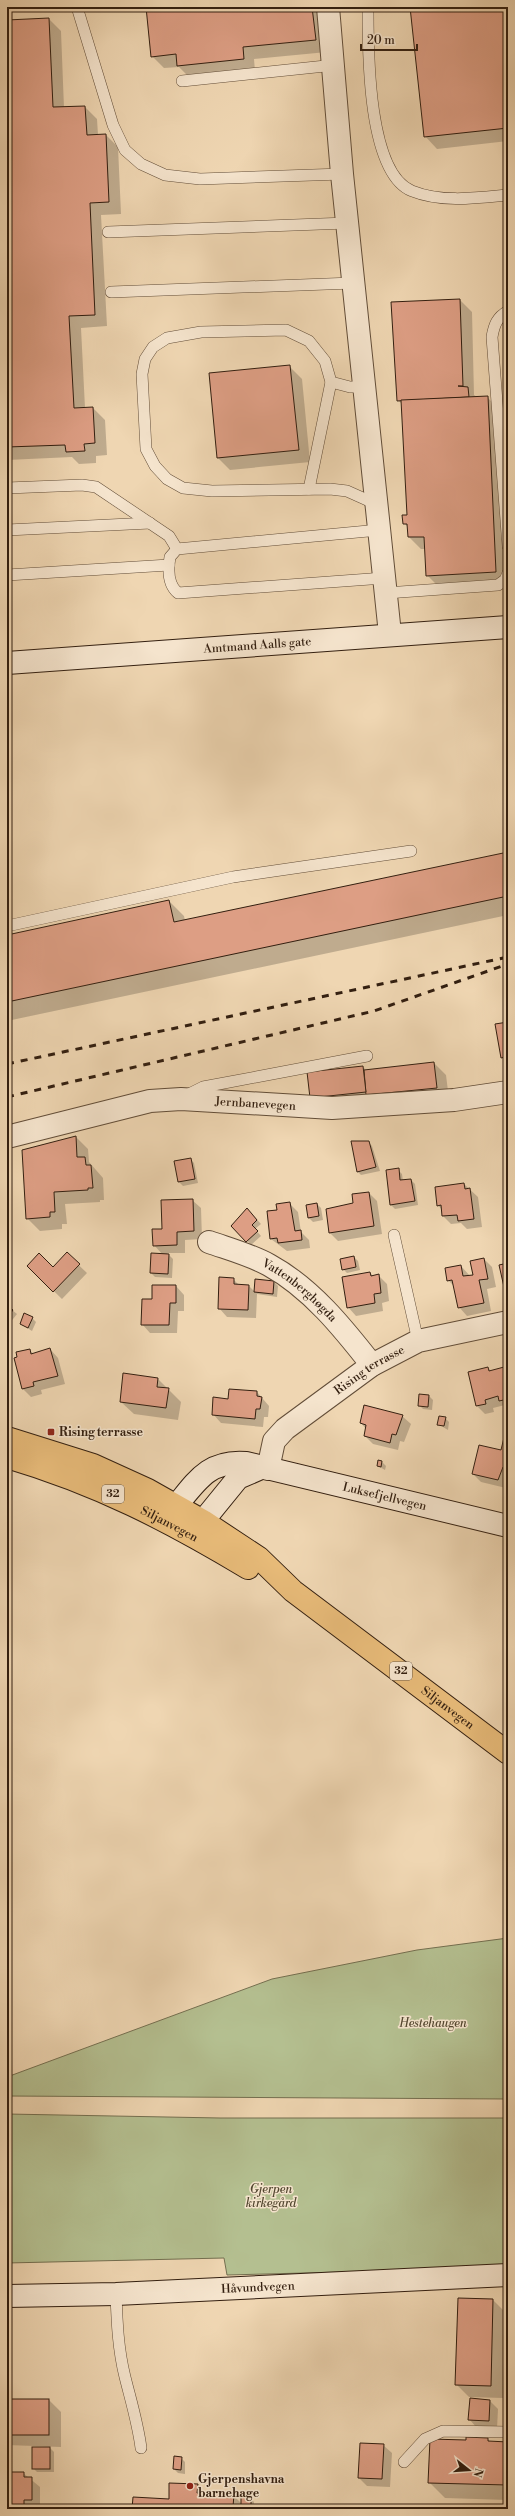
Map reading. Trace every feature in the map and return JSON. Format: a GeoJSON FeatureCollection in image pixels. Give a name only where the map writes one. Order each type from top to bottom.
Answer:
{"type":"FeatureCollection","features":[{"type":"Feature","properties":{"kind":"main road","name":"Siljanvegen"},"geometry":{"type":"LineString","coordinates":[[7,1438],[65,1455],[117,1476],[177,1506],[203,1521],[259,1558],[293,1591],[508,1753]]}},
{"type":"Feature","properties":{"kind":"main road","name":"Siljanvegen"},"geometry":{"type":"LineString","coordinates":[[7,1457],[41,1467],[118,1496],[181,1528],[253,1571],[293,1591]]}},
{"type":"Feature","properties":{"kind":"street"},"geometry":{"type":"LineString","coordinates":[[328,7],[334,64],[342,174],[390,634]]}},
{"type":"Feature","properties":{"kind":"street","name":"Amtmand Aalls gate"},"geometry":{"type":"LineString","coordinates":[[7,663],[390,634],[508,627]]}},
{"type":"Feature","properties":{"kind":"street","name":"Jernbanevegen"},"geometry":{"type":"LineString","coordinates":[[7,1137],[150,1101],[181,1099],[332,1108],[391,1105],[508,1092]]}},
{"type":"Feature","properties":{"kind":"street","name":"Vattenberghøgda"},"geometry":{"type":"LineString","coordinates":[[209,1242],[269,1265],[298,1284],[339,1324],[372,1365]]}},
{"type":"Feature","properties":{"kind":"street","name":"Rising terrasse"},"geometry":{"type":"LineString","coordinates":[[264,1468],[274,1441],[286,1429],[372,1365],[418,1341],[508,1322]]}},
{"type":"Feature","properties":{"kind":"street","name":"Luksefjellvegen"},"geometry":{"type":"LineString","coordinates":[[177,1506],[200,1476],[214,1467],[226,1462],[236,1462],[508,1526]]}},
{"type":"Feature","properties":{"kind":"street"},"geometry":{"type":"LineString","coordinates":[[177,1506],[181,1528],[203,1521],[238,1478],[264,1468]]}},
{"type":"Feature","properties":{"kind":"street","name":"Håvundvegen"},"geometry":{"type":"LineString","coordinates":[[7,2296],[116,2294],[508,2275]]}},
{"type":"Feature","properties":{"kind":"lane"},"geometry":{"type":"LineString","coordinates":[[77,7],[113,125],[125,150],[141,164],[165,175],[200,179],[342,174]]}},
{"type":"Feature","properties":{"kind":"lane"},"geometry":{"type":"LineString","coordinates":[[368,7],[370,87],[387,166],[398,182],[411,191],[427,196],[461,200],[508,195]]}},
{"type":"Feature","properties":{"kind":"lane"},"geometry":{"type":"LineString","coordinates":[[182,81],[334,64]]}},
{"type":"Feature","properties":{"kind":"lane"},"geometry":{"type":"LineString","coordinates":[[108,232],[347,223]]}},
{"type":"Feature","properties":{"kind":"lane"},"geometry":{"type":"LineString","coordinates":[[111,292],[353,283]]}},
{"type":"Feature","properties":{"kind":"lane"},"geometry":{"type":"LineString","coordinates":[[508,311],[498,318],[494,326],[492,337],[508,546]]}},
{"type":"Feature","properties":{"kind":"lane"},"geometry":{"type":"LineString","coordinates":[[309,490],[332,382],[325,361],[309,341],[286,330],[201,332],[167,338],[153,347],[145,359],[142,374],[146,449],[155,466],[167,479],[183,488],[212,491],[347,491],[376,504]]}},
{"type":"Feature","properties":{"kind":"lane"},"geometry":{"type":"LineString","coordinates":[[332,382],[350,387],[364,387]]}},
{"type":"Feature","properties":{"kind":"lane"},"geometry":{"type":"LineString","coordinates":[[7,488],[82,484],[96,487],[169,536],[177,549]]}},
{"type":"Feature","properties":{"kind":"lane"},"geometry":{"type":"LineString","coordinates":[[7,530],[150,523]]}},
{"type":"Feature","properties":{"kind":"lane"},"geometry":{"type":"LineString","coordinates":[[379,530],[177,549],[170,557],[169,565],[172,588],[178,593],[385,585],[498,585],[505,580],[508,573]]}},
{"type":"Feature","properties":{"kind":"lane"},"geometry":{"type":"LineString","coordinates":[[7,575],[169,565]]}},
{"type":"Feature","properties":{"kind":"lane"},"geometry":{"type":"LineString","coordinates":[[7,926],[233,877],[410,851]]}},
{"type":"Feature","properties":{"kind":"lane"},"geometry":{"type":"LineString","coordinates":[[181,1099],[203,1087],[367,1056]]}},
{"type":"Feature","properties":{"kind":"lane"},"geometry":{"type":"LineString","coordinates":[[394,1235],[418,1341]]}},
{"type":"Feature","properties":{"kind":"lane"},"geometry":{"type":"LineString","coordinates":[[116,2294],[117,2334],[125,2376],[138,2424],[142,2448]]}},
{"type":"Feature","properties":{"kind":"lane"},"geometry":{"type":"LineString","coordinates":[[404,2462],[424,2439],[443,2431],[508,2432]]}},
{"type":"Feature","properties":{"kind":"green space","name":"Hestehaugen"},"geometry":{"type":"Polygon","coordinates":[[[508,1938],[508,2099],[7,2096],[7,2077],[272,1979],[417,1950],[508,1938]]]}},
{"type":"Feature","properties":{"kind":"green space","name":"Gjerpen kirkegård"},"geometry":{"type":"Polygon","coordinates":[[[7,2114],[220,2118],[508,2118],[508,2264],[496,2268],[227,2275],[224,2258],[7,2263],[7,2114]]]}},
{"type":"Feature","properties":{"kind":"building"},"geometry":{"type":"Polygon","coordinates":[[[146,7],[312,7],[316,40],[243,47],[244,59],[177,66],[176,54],[151,57],[146,7]]]}},
{"type":"Feature","properties":{"kind":"building"},"geometry":{"type":"Polygon","coordinates":[[[410,7],[508,7],[508,128],[424,137],[410,7]]]}},
{"type":"Feature","properties":{"kind":"building"},"geometry":{"type":"Polygon","coordinates":[[[49,18],[53,107],[85,106],[87,135],[106,134],[109,202],[90,203],[95,315],[69,316],[74,408],[93,407],[95,443],[84,444],[85,451],[66,452],[65,445],[7,447],[7,20],[49,18]]]}},
{"type":"Feature","properties":{"kind":"building"},"geometry":{"type":"Polygon","coordinates":[[[508,278],[508,299],[506,299],[504,279],[508,278]]]}},
{"type":"Feature","properties":{"kind":"building"},"geometry":{"type":"Polygon","coordinates":[[[460,299],[463,386],[458,386],[468,387],[469,397],[397,401],[391,302],[460,299]]]}},
{"type":"Feature","properties":{"kind":"building"},"geometry":{"type":"Polygon","coordinates":[[[290,365],[299,450],[217,458],[209,373],[290,365]]]}},
{"type":"Feature","properties":{"kind":"building"},"geometry":{"type":"Polygon","coordinates":[[[488,396],[496,572],[426,576],[424,537],[408,537],[407,524],[403,524],[402,515],[407,515],[401,400],[488,396]]]}},
{"type":"Feature","properties":{"kind":"building"},"geometry":{"type":"Polygon","coordinates":[[[508,852],[508,896],[7,1002],[7,935],[169,900],[174,922],[508,852]]]}},
{"type":"Feature","properties":{"kind":"building"},"geometry":{"type":"Polygon","coordinates":[[[508,1022],[508,1056],[501,1058],[495,1024],[508,1022]]]}},
{"type":"Feature","properties":{"kind":"building"},"geometry":{"type":"Polygon","coordinates":[[[434,1062],[437,1088],[366,1095],[364,1070],[434,1062]]]}},
{"type":"Feature","properties":{"kind":"building"},"geometry":{"type":"Polygon","coordinates":[[[363,1066],[366,1092],[310,1098],[307,1072],[363,1066]]]}},
{"type":"Feature","properties":{"kind":"building"},"geometry":{"type":"Polygon","coordinates":[[[76,1136],[77,1157],[85,1157],[86,1165],[91,1165],[93,1188],[88,1188],[88,1190],[54,1192],[55,1212],[50,1212],[50,1217],[26,1219],[22,1150],[76,1136]]]}},
{"type":"Feature","properties":{"kind":"building"},"geometry":{"type":"Polygon","coordinates":[[[351,1141],[369,1141],[376,1167],[357,1172],[351,1141]]]}},
{"type":"Feature","properties":{"kind":"building"},"geometry":{"type":"Polygon","coordinates":[[[191,1158],[195,1179],[178,1182],[174,1161],[191,1158]]]}},
{"type":"Feature","properties":{"kind":"building"},"geometry":{"type":"Polygon","coordinates":[[[399,1168],[400,1180],[411,1179],[415,1201],[390,1205],[386,1170],[399,1168]]]}},
{"type":"Feature","properties":{"kind":"building"},"geometry":{"type":"Polygon","coordinates":[[[464,1183],[465,1189],[470,1188],[474,1219],[458,1221],[457,1215],[442,1216],[441,1205],[437,1206],[435,1187],[464,1183]]]}},
{"type":"Feature","properties":{"kind":"building"},"geometry":{"type":"Polygon","coordinates":[[[369,1192],[374,1226],[329,1233],[326,1209],[353,1203],[352,1194],[369,1192]]]}},
{"type":"Feature","properties":{"kind":"building"},"geometry":{"type":"Polygon","coordinates":[[[193,1199],[194,1231],[177,1232],[177,1245],[153,1246],[152,1229],[162,1229],[161,1200],[193,1199]]]}},
{"type":"Feature","properties":{"kind":"building"},"geometry":{"type":"Polygon","coordinates":[[[290,1202],[295,1231],[301,1230],[302,1240],[278,1243],[277,1238],[270,1239],[267,1211],[277,1210],[276,1204],[290,1202]]]}},
{"type":"Feature","properties":{"kind":"building"},"geometry":{"type":"Polygon","coordinates":[[[317,1203],[319,1216],[308,1218],[306,1205],[317,1203]]]}},
{"type":"Feature","properties":{"kind":"building"},"geometry":{"type":"Polygon","coordinates":[[[247,1208],[257,1220],[252,1225],[258,1231],[246,1242],[231,1226],[247,1208]]]}},
{"type":"Feature","properties":{"kind":"building"},"geometry":{"type":"Polygon","coordinates":[[[67,1252],[80,1264],[53,1292],[27,1266],[39,1253],[53,1267],[67,1252]]]}},
{"type":"Feature","properties":{"kind":"building"},"geometry":{"type":"Polygon","coordinates":[[[151,1253],[169,1254],[168,1274],[150,1273],[151,1253]]]}},
{"type":"Feature","properties":{"kind":"building"},"geometry":{"type":"Polygon","coordinates":[[[354,1256],[356,1267],[342,1270],[340,1259],[354,1256]]]}},
{"type":"Feature","properties":{"kind":"building"},"geometry":{"type":"Polygon","coordinates":[[[484,1258],[488,1279],[479,1280],[484,1303],[458,1308],[452,1280],[447,1281],[445,1268],[461,1265],[463,1276],[473,1275],[470,1261],[484,1258]]]}},
{"type":"Feature","properties":{"kind":"building"},"geometry":{"type":"Polygon","coordinates":[[[508,1263],[508,1286],[504,1287],[499,1265],[508,1263]]]}},
{"type":"Feature","properties":{"kind":"building"},"geometry":{"type":"Polygon","coordinates":[[[370,1272],[371,1276],[379,1274],[381,1293],[374,1294],[375,1303],[347,1308],[342,1277],[370,1272]]]}},
{"type":"Feature","properties":{"kind":"building"},"geometry":{"type":"Polygon","coordinates":[[[219,1277],[234,1278],[234,1284],[249,1285],[248,1310],[218,1309],[219,1277]]]}},
{"type":"Feature","properties":{"kind":"building"},"geometry":{"type":"Polygon","coordinates":[[[255,1279],[274,1281],[273,1294],[254,1292],[255,1279]]]}},
{"type":"Feature","properties":{"kind":"building"},"geometry":{"type":"Polygon","coordinates":[[[152,1285],[176,1285],[176,1303],[170,1303],[169,1325],[141,1325],[142,1299],[152,1299],[152,1285]]]}},
{"type":"Feature","properties":{"kind":"building"},"geometry":{"type":"Polygon","coordinates":[[[7,1305],[13,1310],[7,1318],[7,1305]]]}},
{"type":"Feature","properties":{"kind":"building"},"geometry":{"type":"Polygon","coordinates":[[[24,1313],[33,1317],[28,1328],[20,1324],[24,1313]]]}},
{"type":"Feature","properties":{"kind":"building"},"geometry":{"type":"Polygon","coordinates":[[[50,1348],[58,1376],[33,1382],[34,1386],[22,1389],[14,1358],[17,1357],[16,1352],[30,1349],[31,1354],[50,1348]]]}},
{"type":"Feature","properties":{"kind":"building"},"geometry":{"type":"Polygon","coordinates":[[[488,1367],[489,1371],[504,1367],[508,1385],[508,1399],[499,1401],[498,1396],[485,1400],[486,1404],[476,1406],[468,1372],[488,1367]]]}},
{"type":"Feature","properties":{"kind":"building"},"geometry":{"type":"Polygon","coordinates":[[[123,1373],[158,1378],[157,1387],[169,1388],[166,1408],[120,1402],[123,1373]]]}},
{"type":"Feature","properties":{"kind":"building"},"geometry":{"type":"Polygon","coordinates":[[[229,1389],[257,1391],[257,1396],[262,1397],[260,1409],[256,1409],[255,1419],[212,1415],[213,1397],[228,1399],[229,1389]]]}},
{"type":"Feature","properties":{"kind":"building"},"geometry":{"type":"Polygon","coordinates":[[[419,1394],[429,1395],[428,1407],[418,1406],[419,1394]]]}},
{"type":"Feature","properties":{"kind":"building"},"geometry":{"type":"Polygon","coordinates":[[[364,1405],[403,1415],[396,1435],[392,1434],[390,1443],[364,1436],[366,1425],[360,1423],[364,1405]]]}},
{"type":"Feature","properties":{"kind":"building"},"geometry":{"type":"Polygon","coordinates":[[[439,1416],[446,1417],[444,1426],[437,1425],[439,1416]]]}},
{"type":"Feature","properties":{"kind":"building"},"geometry":{"type":"Polygon","coordinates":[[[506,1429],[508,1430],[508,1468],[503,1467],[498,1480],[472,1474],[479,1445],[501,1450],[506,1429]]]}},
{"type":"Feature","properties":{"kind":"building"},"geometry":{"type":"Polygon","coordinates":[[[378,1460],[382,1461],[381,1467],[377,1466],[378,1460]]]}},
{"type":"Feature","properties":{"kind":"building"},"geometry":{"type":"Polygon","coordinates":[[[458,2298],[493,2299],[491,2386],[455,2385],[458,2298]]]}},
{"type":"Feature","properties":{"kind":"building"},"geometry":{"type":"Polygon","coordinates":[[[470,2398],[490,2400],[489,2421],[468,2420],[470,2398]]]}},
{"type":"Feature","properties":{"kind":"building"},"geometry":{"type":"Polygon","coordinates":[[[7,2399],[49,2399],[49,2435],[7,2435],[7,2399]]]}},
{"type":"Feature","properties":{"kind":"building"},"geometry":{"type":"Polygon","coordinates":[[[466,2437],[488,2438],[488,2441],[508,2442],[508,2485],[428,2483],[430,2439],[466,2440],[466,2437]]]}},
{"type":"Feature","properties":{"kind":"building"},"geometry":{"type":"Polygon","coordinates":[[[360,2443],[384,2444],[382,2479],[358,2478],[360,2443]]]}},
{"type":"Feature","properties":{"kind":"building"},"geometry":{"type":"Polygon","coordinates":[[[32,2447],[50,2447],[50,2469],[32,2469],[32,2447]]]}},
{"type":"Feature","properties":{"kind":"building"},"geometry":{"type":"Polygon","coordinates":[[[174,2456],[182,2457],[181,2470],[173,2469],[174,2456]]]}},
{"type":"Feature","properties":{"kind":"building"},"geometry":{"type":"Polygon","coordinates":[[[7,2472],[24,2472],[24,2477],[32,2477],[32,2500],[24,2500],[24,2508],[7,2508],[7,2472]]]}},
{"type":"Feature","properties":{"kind":"building"},"geometry":{"type":"Polygon","coordinates":[[[169,2483],[198,2484],[197,2493],[234,2494],[233,2507],[241,2509],[132,2509],[133,2497],[169,2499],[169,2483]]]}},
{"type":"Feature","properties":{"kind":"building"},"geometry":{"type":"Polygon","coordinates":[[[241,2497],[251,2497],[251,2509],[241,2509],[241,2497]]]}},
{"type":"Feature","properties":{"kind":"railway"},"geometry":{"type":"LineString","coordinates":[[7,1064],[508,957]]}},
{"type":"Feature","properties":{"kind":"railway"},"geometry":{"type":"LineString","coordinates":[[7,1097],[374,1011],[508,964]]}},
{"type":"Feature","properties":{"kind":"place","name":"Rising terrasse"},"geometry":{"type":"Point","coordinates":[51,1432]}},
{"type":"Feature","properties":{"kind":"place","name":"Gjerpenshavna barnehage"},"geometry":{"type":"Point","coordinates":[190,2486]}}]}
